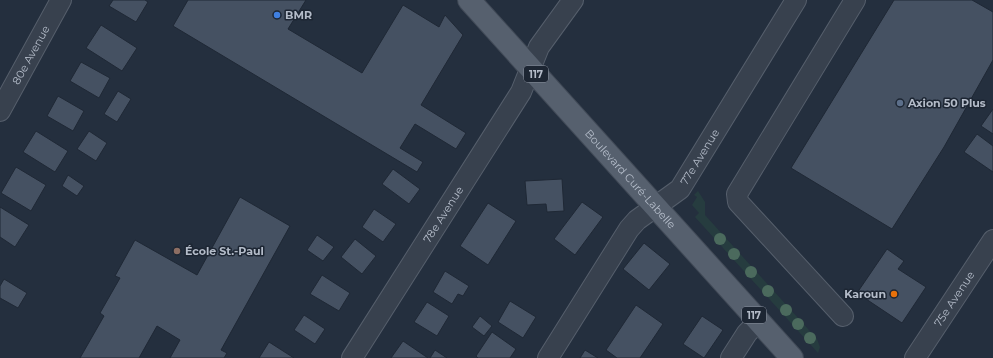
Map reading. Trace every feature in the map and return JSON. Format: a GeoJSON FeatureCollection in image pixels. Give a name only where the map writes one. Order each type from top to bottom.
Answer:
{"type":"FeatureCollection","features":[{"type":"Feature","properties":{"kind":"main road","name":"Boulevard Curé-Labelle"},"geometry":{"type":"LineString","coordinates":[[468,0],[792,358]]}},
{"type":"Feature","properties":{"kind":"street","name":"80e Avenue"},"geometry":{"type":"LineString","coordinates":[[0,111],[62,0]]}},
{"type":"Feature","properties":{"kind":"street","name":"78e Avenue"},"geometry":{"type":"LineString","coordinates":[[352,358],[521,92],[532,69],[539,47],[573,0]]}},
{"type":"Feature","properties":{"kind":"street"},"geometry":{"type":"LineString","coordinates":[[843,316],[738,202],[737,194],[855,0]]}},
{"type":"Feature","properties":{"kind":"street","name":"77e Avenue"},"geometry":{"type":"LineString","coordinates":[[548,358],[629,229],[637,220],[680,188],[791,2]]}},
{"type":"Feature","properties":{"kind":"street","name":"75e Avenue"},"geometry":{"type":"LineString","coordinates":[[915,358],[993,240]]}},
{"type":"Feature","properties":{"kind":"street"},"geometry":{"type":"LineString","coordinates":[[731,358],[747,333],[759,321]]}},
{"type":"Feature","properties":{"kind":"green space"},"geometry":{"type":"Polygon","coordinates":[[[698,191],[705,202],[705,215],[817,339],[820,347],[818,353],[695,217],[699,213],[692,205],[697,197],[694,195],[698,191]]]}},
{"type":"Feature","properties":{"kind":"building"},"geometry":{"type":"Polygon","coordinates":[[[113,0],[145,0],[148,2],[136,22],[109,6],[113,0]]]}},
{"type":"Feature","properties":{"kind":"building"},"geometry":{"type":"Polygon","coordinates":[[[188,0],[306,0],[288,29],[362,73],[403,5],[439,27],[445,15],[463,35],[421,105],[466,133],[456,149],[415,124],[400,148],[423,162],[417,172],[173,26],[188,0]]]}},
{"type":"Feature","properties":{"kind":"building","name":"Axion 50 Plus"},"geometry":{"type":"Polygon","coordinates":[[[894,0],[972,0],[993,12],[993,60],[944,147],[892,229],[791,168],[894,0]]]}},
{"type":"Feature","properties":{"kind":"building"},"geometry":{"type":"Polygon","coordinates":[[[101,25],[137,48],[122,71],[86,48],[101,25]]]}},
{"type":"Feature","properties":{"kind":"building"},"geometry":{"type":"Polygon","coordinates":[[[81,62],[110,78],[99,98],[70,81],[81,62]]]}},
{"type":"Feature","properties":{"kind":"building"},"geometry":{"type":"Polygon","coordinates":[[[118,91],[131,99],[117,122],[104,114],[118,91]]]}},
{"type":"Feature","properties":{"kind":"building"},"geometry":{"type":"Polygon","coordinates":[[[58,96],[84,111],[73,131],[47,116],[58,96]]]}},
{"type":"Feature","properties":{"kind":"building"},"geometry":{"type":"Polygon","coordinates":[[[993,109],[993,134],[981,126],[993,109]]]}},
{"type":"Feature","properties":{"kind":"building"},"geometry":{"type":"Polygon","coordinates":[[[36,131],[68,151],[55,172],[23,152],[36,131]]]}},
{"type":"Feature","properties":{"kind":"building"},"geometry":{"type":"Polygon","coordinates":[[[89,131],[107,143],[96,161],[77,149],[89,131]]]}},
{"type":"Feature","properties":{"kind":"building"},"geometry":{"type":"Polygon","coordinates":[[[977,134],[993,146],[993,172],[964,152],[977,134]]]}},
{"type":"Feature","properties":{"kind":"building"},"geometry":{"type":"Polygon","coordinates":[[[16,167],[46,185],[31,211],[1,193],[16,167]]]}},
{"type":"Feature","properties":{"kind":"building"},"geometry":{"type":"Polygon","coordinates":[[[393,169],[420,189],[409,204],[382,184],[393,169]]]}},
{"type":"Feature","properties":{"kind":"building"},"geometry":{"type":"Polygon","coordinates":[[[68,175],[84,186],[77,196],[62,186],[68,175]]]}},
{"type":"Feature","properties":{"kind":"building"},"geometry":{"type":"Polygon","coordinates":[[[562,179],[564,211],[547,212],[546,204],[527,205],[525,181],[562,179]]]}},
{"type":"Feature","properties":{"kind":"building"},"geometry":{"type":"Polygon","coordinates":[[[240,197],[290,226],[221,350],[227,353],[224,358],[170,358],[180,340],[157,326],[139,358],[80,358],[104,316],[100,313],[120,278],[115,276],[135,240],[197,275],[240,197]]]}},
{"type":"Feature","properties":{"kind":"building"},"geometry":{"type":"Polygon","coordinates":[[[582,202],[603,217],[575,255],[554,239],[582,202]]]}},
{"type":"Feature","properties":{"kind":"building"},"geometry":{"type":"Polygon","coordinates":[[[488,203],[516,221],[488,265],[460,246],[488,203]]]}},
{"type":"Feature","properties":{"kind":"building"},"geometry":{"type":"Polygon","coordinates":[[[0,207],[29,225],[15,247],[0,237],[0,207]]]}},
{"type":"Feature","properties":{"kind":"building"},"geometry":{"type":"Polygon","coordinates":[[[374,209],[396,224],[383,242],[362,227],[374,209]]]}},
{"type":"Feature","properties":{"kind":"building"},"geometry":{"type":"Polygon","coordinates":[[[317,235],[334,247],[323,261],[307,250],[317,235]]]}},
{"type":"Feature","properties":{"kind":"building"},"geometry":{"type":"Polygon","coordinates":[[[355,239],[376,256],[362,274],[341,257],[355,239]]]}},
{"type":"Feature","properties":{"kind":"building"},"geometry":{"type":"Polygon","coordinates":[[[644,243],[670,264],[649,290],[623,269],[644,243]]]}},
{"type":"Feature","properties":{"kind":"building"},"geometry":{"type":"Polygon","coordinates":[[[887,249],[904,261],[898,269],[926,287],[902,323],[857,293],[887,249]]]}},
{"type":"Feature","properties":{"kind":"building"},"geometry":{"type":"Polygon","coordinates":[[[445,271],[469,286],[463,296],[458,294],[452,304],[433,292],[445,271]]]}},
{"type":"Feature","properties":{"kind":"building"},"geometry":{"type":"Polygon","coordinates":[[[322,275],[350,293],[339,311],[310,294],[322,275]]]}},
{"type":"Feature","properties":{"kind":"building"},"geometry":{"type":"Polygon","coordinates":[[[4,279],[27,293],[18,308],[0,298],[0,286],[4,279]]]}},
{"type":"Feature","properties":{"kind":"building"},"geometry":{"type":"Polygon","coordinates":[[[510,301],[536,317],[523,338],[498,322],[510,301]]]}},
{"type":"Feature","properties":{"kind":"building"},"geometry":{"type":"Polygon","coordinates":[[[427,302],[449,316],[437,336],[414,322],[427,302]]]}},
{"type":"Feature","properties":{"kind":"building"},"geometry":{"type":"Polygon","coordinates":[[[636,305],[663,324],[640,358],[617,358],[606,350],[636,305]]]}},
{"type":"Feature","properties":{"kind":"building"},"geometry":{"type":"Polygon","coordinates":[[[304,315],[325,329],[315,344],[294,330],[304,315]]]}},
{"type":"Feature","properties":{"kind":"building"},"geometry":{"type":"Polygon","coordinates":[[[480,316],[492,326],[484,336],[472,327],[480,316]]]}},
{"type":"Feature","properties":{"kind":"building"},"geometry":{"type":"Polygon","coordinates":[[[702,316],[723,330],[704,358],[683,344],[702,316]]]}},
{"type":"Feature","properties":{"kind":"building"},"geometry":{"type":"Polygon","coordinates":[[[492,332],[516,349],[510,358],[478,358],[476,356],[492,332]]]}},
{"type":"Feature","properties":{"kind":"building"},"geometry":{"type":"Polygon","coordinates":[[[403,341],[428,358],[391,358],[403,341]]]}},
{"type":"Feature","properties":{"kind":"building"},"geometry":{"type":"Polygon","coordinates":[[[269,342],[294,358],[259,358],[269,342]]]}},
{"type":"Feature","properties":{"kind":"building"},"geometry":{"type":"Polygon","coordinates":[[[435,350],[447,358],[430,358],[435,350]]]}},
{"type":"Feature","properties":{"kind":"building"},"geometry":{"type":"Polygon","coordinates":[[[585,350],[598,358],[580,358],[585,350]]]}},
{"type":"Feature","properties":{"kind":"place","name":"BMR"},"geometry":{"type":"Point","coordinates":[277,15]}},
{"type":"Feature","properties":{"kind":"place","name":"Axion 50 Plus"},"geometry":{"type":"Point","coordinates":[900,103]}},
{"type":"Feature","properties":{"kind":"place","name":"École St.-Paul"},"geometry":{"type":"Point","coordinates":[177,251]}},
{"type":"Feature","properties":{"kind":"place","name":"Karoun"},"geometry":{"type":"Point","coordinates":[894,294]}}]}
